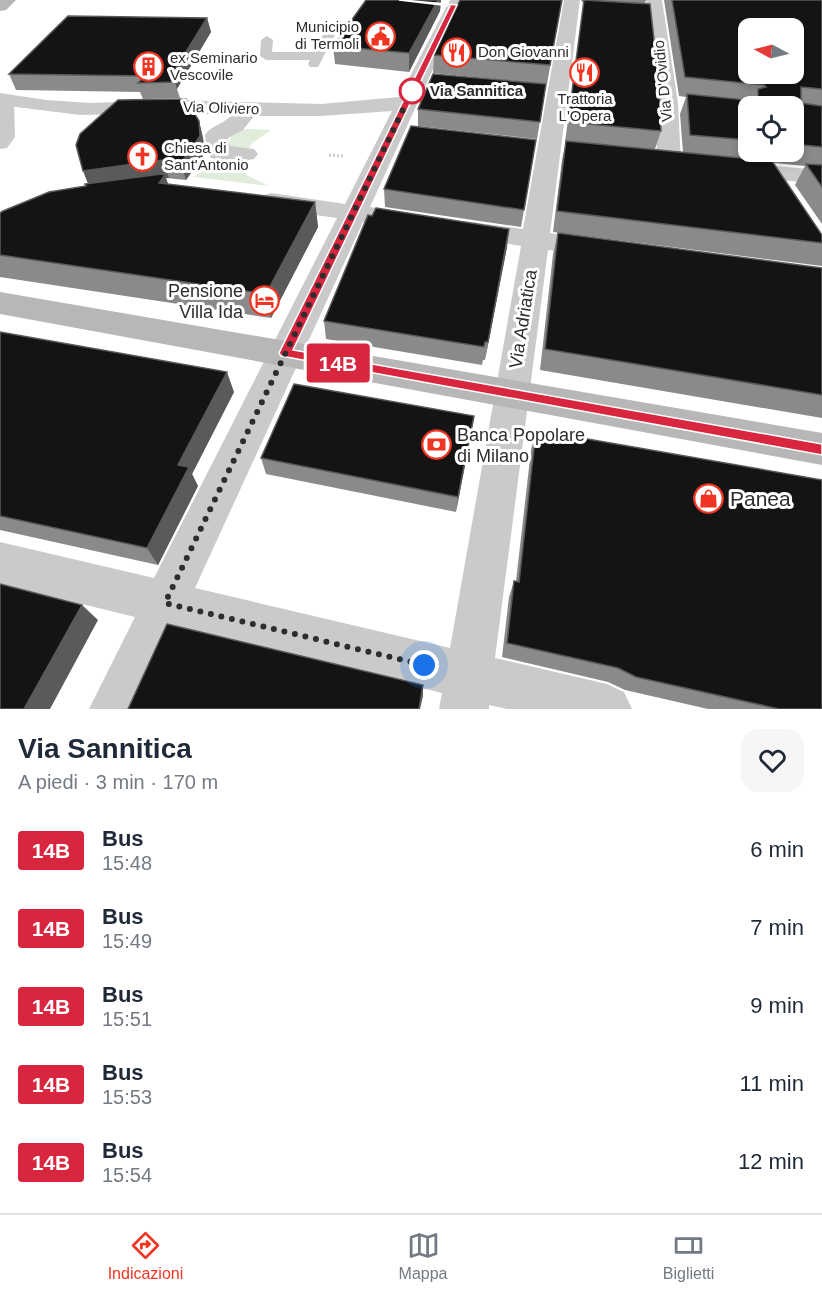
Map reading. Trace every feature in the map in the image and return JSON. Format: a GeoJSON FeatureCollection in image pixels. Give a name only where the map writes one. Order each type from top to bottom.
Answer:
{"type":"FeatureCollection","features":[{"type":"Feature","properties":{"kind":"street"},"geometry":{"type":"LineString","coordinates":[[0,6],[8,0]]}},
{"type":"Feature","properties":{"kind":"street"},"geometry":{"type":"LineString","coordinates":[[114,709],[354,212],[404,133],[407,102],[449,2]]}},
{"type":"Feature","properties":{"kind":"street"},"geometry":{"type":"LineString","coordinates":[[572,4],[592,10]]}},
{"type":"Feature","properties":{"kind":"street","name":"Via Adriatica"},"geometry":{"type":"LineString","coordinates":[[466,692],[549,149],[546,92],[572,4]]}},
{"type":"Feature","properties":{"kind":"street"},"geometry":{"type":"LineString","coordinates":[[634,13],[655,7]]}},
{"type":"Feature","properties":{"kind":"street","name":"Via D'Ovidio"},"geometry":{"type":"LineString","coordinates":[[655,7],[668,103],[681,164],[773,173]]}},
{"type":"Feature","properties":{"kind":"street"},"geometry":{"type":"LineString","coordinates":[[418,80],[441,82]]}},
{"type":"Feature","properties":{"kind":"street","name":"Via Oliviero"},"geometry":{"type":"LineString","coordinates":[[3,100],[53,107],[91,109],[176,106],[365,110],[407,102]]}},
{"type":"Feature","properties":{"kind":"street"},"geometry":{"type":"LineString","coordinates":[[668,103],[691,105]]}},
{"type":"Feature","properties":{"kind":"street"},"geometry":{"type":"LineString","coordinates":[[246,154],[219,153],[216,135],[235,125],[248,109]]}},
{"type":"Feature","properties":{"kind":"street"},"geometry":{"type":"LineString","coordinates":[[773,173],[822,177]]}},
{"type":"Feature","properties":{"kind":"street"},"geometry":{"type":"LineString","coordinates":[[773,173],[791,201]]}},
{"type":"Feature","properties":{"kind":"street"},"geometry":{"type":"LineString","coordinates":[[250,199],[625,252]]}},
{"type":"Feature","properties":{"kind":"street"},"geometry":{"type":"LineString","coordinates":[[0,303],[822,449]]}},
{"type":"Feature","properties":{"kind":"street"},"geometry":{"type":"LineString","coordinates":[[0,563],[165,603],[466,692],[607,709]]}},
{"type":"Feature","properties":{"kind":"lane"},"geometry":{"type":"LineString","coordinates":[[267,40],[266,56],[316,60],[331,31]]}},
{"type":"Feature","properties":{"kind":"lane"},"geometry":{"type":"LineString","coordinates":[[2,145],[8,137],[3,100]]}},
{"type":"Feature","properties":{"kind":"path"},"geometry":{"type":"LineString","coordinates":[[329,155],[343,156]]}},
{"type":"Feature","properties":{"kind":"green space"},"geometry":{"type":"Polygon","coordinates":[[[248,129],[271,130],[251,144],[249,149],[228,148],[232,132],[248,129]]]}},
{"type":"Feature","properties":{"kind":"green space"},"geometry":{"type":"Polygon","coordinates":[[[225,157],[243,158],[246,175],[269,186],[193,177],[225,157]]]}},
{"type":"Feature","properties":{"kind":"building","name":"Municipio di Termoli"},"geometry":{"type":"Polygon","coordinates":[[[366,0],[438,0],[409,53],[333,46],[366,0]]]}},
{"type":"Feature","properties":{"kind":"building"},"geometry":{"type":"Polygon","coordinates":[[[460,0],[562,0],[550,65],[434,55],[460,0]]]}},
{"type":"Feature","properties":{"kind":"building"},"geometry":{"type":"Polygon","coordinates":[[[584,0],[650,4],[659,84],[661,131],[568,122],[584,0]]]}},
{"type":"Feature","properties":{"kind":"building"},"geometry":{"type":"Polygon","coordinates":[[[672,0],[822,0],[822,89],[801,87],[801,96],[758,96],[758,89],[766,87],[754,84],[804,84],[804,18],[738,18],[738,82],[685,77],[672,0]]]}},
{"type":"Feature","properties":{"kind":"building"},"geometry":{"type":"Polygon","coordinates":[[[68,16],[207,18],[171,76],[175,82],[138,83],[145,76],[9,74],[68,16]]]}},
{"type":"Feature","properties":{"kind":"building"},"geometry":{"type":"Polygon","coordinates":[[[433,74],[546,84],[540,122],[418,109],[433,74]]]}},
{"type":"Feature","properties":{"kind":"building"},"geometry":{"type":"Polygon","coordinates":[[[687,94],[738,99],[738,139],[690,135],[687,94]]]}},
{"type":"Feature","properties":{"kind":"building"},"geometry":{"type":"Polygon","coordinates":[[[186,99],[199,121],[200,136],[181,163],[163,160],[83,171],[76,145],[80,134],[118,100],[186,99]]]}},
{"type":"Feature","properties":{"kind":"building"},"geometry":{"type":"Polygon","coordinates":[[[804,103],[822,106],[822,147],[804,145],[804,103]]]}},
{"type":"Feature","properties":{"kind":"building"},"geometry":{"type":"Polygon","coordinates":[[[411,126],[536,140],[524,210],[384,189],[411,126]]]}},
{"type":"Feature","properties":{"kind":"building"},"geometry":{"type":"Polygon","coordinates":[[[566,141],[738,158],[738,162],[773,162],[822,235],[822,243],[557,211],[566,141]]]}},
{"type":"Feature","properties":{"kind":"building"},"geometry":{"type":"Polygon","coordinates":[[[806,164],[822,165],[822,187],[806,164]]]}},
{"type":"Feature","properties":{"kind":"building"},"geometry":{"type":"Polygon","coordinates":[[[165,175],[159,183],[315,202],[266,294],[0,255],[0,213],[3,211],[49,192],[86,186],[85,184],[165,175]]]}},
{"type":"Feature","properties":{"kind":"building"},"geometry":{"type":"Polygon","coordinates":[[[376,208],[509,229],[488,342],[485,342],[484,347],[324,321],[368,215],[372,216],[376,208]]]}},
{"type":"Feature","properties":{"kind":"building"},"geometry":{"type":"Polygon","coordinates":[[[558,233],[822,268],[822,395],[545,349],[558,233]]]}},
{"type":"Feature","properties":{"kind":"building"},"geometry":{"type":"Polygon","coordinates":[[[0,332],[227,372],[178,465],[189,467],[147,548],[0,516],[0,332]]]}},
{"type":"Feature","properties":{"kind":"building"},"geometry":{"type":"Polygon","coordinates":[[[294,384],[474,416],[458,497],[261,458],[294,384]]]}},
{"type":"Feature","properties":{"kind":"building"},"geometry":{"type":"Polygon","coordinates":[[[536,430],[822,480],[822,709],[779,709],[636,677],[618,668],[507,643],[514,581],[519,582],[536,430]]]}},
{"type":"Feature","properties":{"kind":"building"},"geometry":{"type":"Polygon","coordinates":[[[0,584],[82,605],[24,709],[0,709],[0,584]]]}},
{"type":"Feature","properties":{"kind":"building"},"geometry":{"type":"Polygon","coordinates":[[[167,624],[423,685],[419,709],[128,709],[167,624]]]}},
{"type":"Feature","properties":{"kind":"bus line","name":"14B"},"geometry":{"type":"LineString","coordinates":[[402,0],[454,5],[285,353],[822,449]]}},
{"type":"Feature","properties":{"kind":"place","name":"Municipio di Termoli"},"geometry":{"type":"Point","coordinates":[380,36]}},
{"type":"Feature","properties":{"kind":"place","name":"Don Giovanni"},"geometry":{"type":"Point","coordinates":[457,52]}},
{"type":"Feature","properties":{"kind":"place","name":"ex Seminario Vescovile"},"geometry":{"type":"Point","coordinates":[149,67]}},
{"type":"Feature","properties":{"kind":"place","name":"Trattoria L'Opera"},"geometry":{"type":"Point","coordinates":[585,72]}},
{"type":"Feature","properties":{"kind":"place","name":"Via Sannitica"},"geometry":{"type":"Point","coordinates":[412,91]}},
{"type":"Feature","properties":{"kind":"place","name":"Chiesa di Sant'Antonio"},"geometry":{"type":"Point","coordinates":[143,157]}},
{"type":"Feature","properties":{"kind":"place","name":"Pensione Villa Ida"},"geometry":{"type":"Point","coordinates":[264,301]}},
{"type":"Feature","properties":{"kind":"place","name":"Banca Popolare di Milano"},"geometry":{"type":"Point","coordinates":[436,445]}},
{"type":"Feature","properties":{"kind":"place","name":"Panea"},"geometry":{"type":"Point","coordinates":[709,499]}},
{"type":"Feature","properties":{"kind":"route"},"geometry":{"type":"LineString","coordinates":[[412,91],[165,603],[424,665]]}}]}
